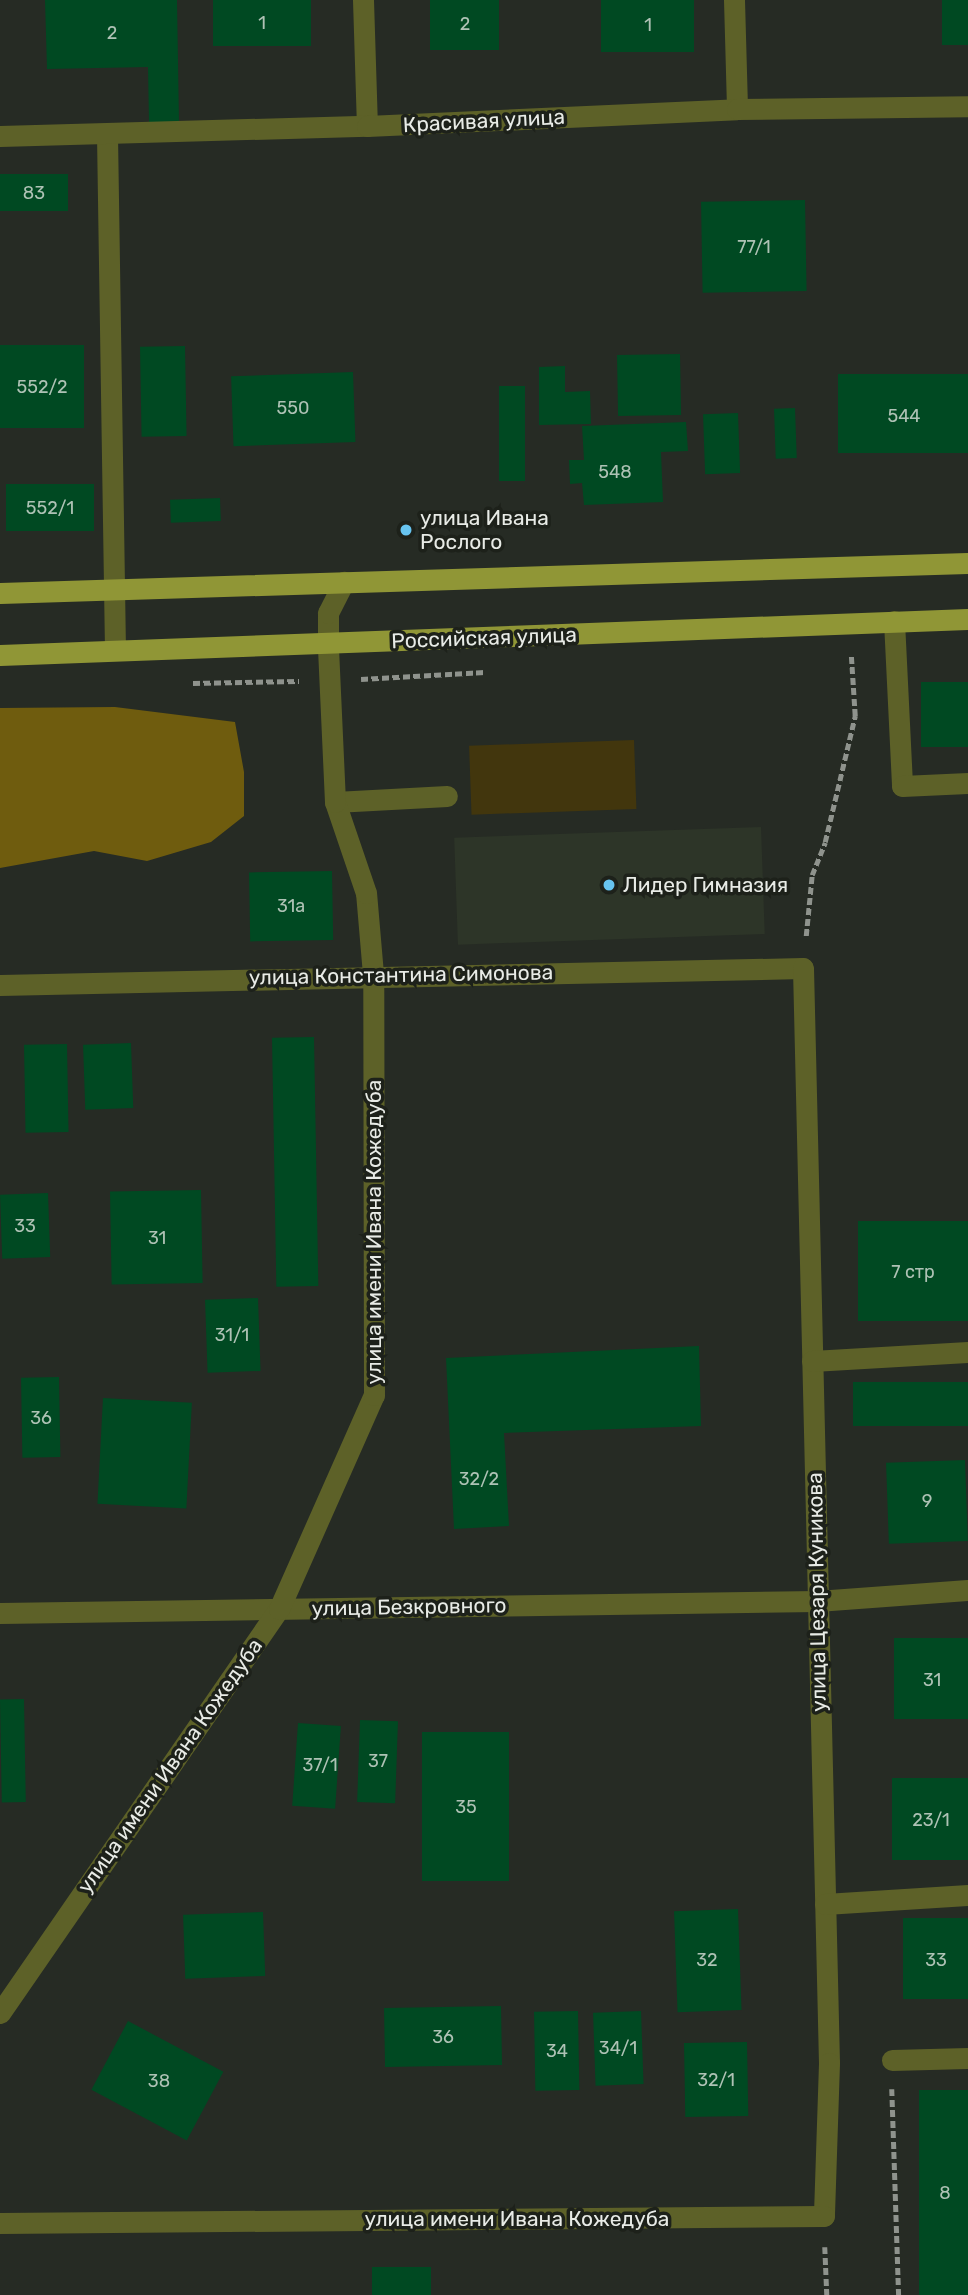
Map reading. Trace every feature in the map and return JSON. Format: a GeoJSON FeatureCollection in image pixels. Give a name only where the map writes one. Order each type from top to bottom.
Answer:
{"type":"FeatureCollection","features":[{"type":"Feature","properties":{"kind":"main road"},"geometry":{"type":"LineString","coordinates":[[0,593],[968,563]]}},
{"type":"Feature","properties":{"kind":"main road","name":"Российская улица"},"geometry":{"type":"LineString","coordinates":[[0,655],[328,645],[850,622],[968,620]]}},
{"type":"Feature","properties":{"kind":"street"},"geometry":{"type":"LineString","coordinates":[[363,0],[367,126]]}},
{"type":"Feature","properties":{"kind":"street"},"geometry":{"type":"LineString","coordinates":[[734,0],[737,109]]}},
{"type":"Feature","properties":{"kind":"street","name":"Красивая улица"},"geometry":{"type":"LineString","coordinates":[[0,136],[367,126],[737,109],[968,106]]}},
{"type":"Feature","properties":{"kind":"street"},"geometry":{"type":"LineString","coordinates":[[107,135],[114,650]]}},
{"type":"Feature","properties":{"kind":"street","name":"улица имени Ивана Кожедуба"},"geometry":{"type":"LineString","coordinates":[[0,2013],[279,1609],[374,1395],[373,974],[366,893],[335,802],[328,645],[328,613],[344,582]]}},
{"type":"Feature","properties":{"kind":"street"},"geometry":{"type":"LineString","coordinates":[[894,621],[902,786],[968,783]]}},
{"type":"Feature","properties":{"kind":"street"},"geometry":{"type":"LineString","coordinates":[[335,802],[447,796]]}},
{"type":"Feature","properties":{"kind":"street","name":"улица Константина Симонова"},"geometry":{"type":"LineString","coordinates":[[0,985],[373,974],[803,968]]}},
{"type":"Feature","properties":{"kind":"street","name":"улица Цезаря Куникова"},"geometry":{"type":"LineString","coordinates":[[803,968],[829,2063],[824,2216]]}},
{"type":"Feature","properties":{"kind":"street"},"geometry":{"type":"LineString","coordinates":[[812,1361],[968,1352]]}},
{"type":"Feature","properties":{"kind":"street","name":"улица Безкровного"},"geometry":{"type":"LineString","coordinates":[[0,1613],[817,1601],[968,1590]]}},
{"type":"Feature","properties":{"kind":"street"},"geometry":{"type":"LineString","coordinates":[[825,1904],[968,1895]]}},
{"type":"Feature","properties":{"kind":"street"},"geometry":{"type":"LineString","coordinates":[[892,2060],[968,2058]]}},
{"type":"Feature","properties":{"kind":"street","name":"улица имени Ивана Кожедуба"},"geometry":{"type":"LineString","coordinates":[[0,2222],[824,2216]]}},
{"type":"Feature","properties":{"kind":"path"},"geometry":{"type":"LineString","coordinates":[[803,968],[812,875],[825,842],[855,716],[850,622]]}},
{"type":"Feature","properties":{"kind":"path"},"geometry":{"type":"LineString","coordinates":[[892,2060],[899,2295]]}},
{"type":"Feature","properties":{"kind":"path"},"geometry":{"type":"LineString","coordinates":[[824,2216],[827,2295]]}},
{"type":"Feature","properties":{"kind":"shaded area"},"geometry":{"type":"Polygon","coordinates":[[[115,707],[235,722],[244,772],[244,816],[211,842],[147,861],[94,851],[0,868],[0,708],[115,707]]]}},
{"type":"Feature","properties":{"kind":"shaded area"},"geometry":{"type":"Polygon","coordinates":[[[634,740],[636,809],[472,815],[469,746],[634,740]]]}},
{"type":"Feature","properties":{"kind":"shaded area","name":"Лидер Гимназия"},"geometry":{"type":"Polygon","coordinates":[[[761,827],[765,934],[458,945],[454,838],[761,827]]]}},
{"type":"Feature","properties":{"kind":"building"},"geometry":{"type":"Polygon","coordinates":[[[45,0],[177,0],[179,122],[149,122],[148,67],[47,69],[45,0]]]}},
{"type":"Feature","properties":{"kind":"building"},"geometry":{"type":"Polygon","coordinates":[[[213,0],[311,0],[311,46],[213,46],[213,0]]]}},
{"type":"Feature","properties":{"kind":"building"},"geometry":{"type":"Polygon","coordinates":[[[430,0],[499,0],[499,50],[430,50],[430,0]]]}},
{"type":"Feature","properties":{"kind":"building"},"geometry":{"type":"Polygon","coordinates":[[[601,0],[694,0],[694,52],[601,52],[601,0]]]}},
{"type":"Feature","properties":{"kind":"building"},"geometry":{"type":"Polygon","coordinates":[[[942,0],[968,0],[968,45],[942,45],[942,0]]]}},
{"type":"Feature","properties":{"kind":"building"},"geometry":{"type":"Polygon","coordinates":[[[0,174],[68,174],[68,211],[0,211],[0,174]]]}},
{"type":"Feature","properties":{"kind":"building"},"geometry":{"type":"Polygon","coordinates":[[[805,200],[807,291],[703,293],[701,202],[805,200]]]}},
{"type":"Feature","properties":{"kind":"building"},"geometry":{"type":"Polygon","coordinates":[[[0,345],[84,345],[84,428],[0,428],[0,345]]]}},
{"type":"Feature","properties":{"kind":"building"},"geometry":{"type":"Polygon","coordinates":[[[185,346],[187,436],[142,437],[140,347],[185,346]]]}},
{"type":"Feature","properties":{"kind":"building"},"geometry":{"type":"Polygon","coordinates":[[[680,354],[681,415],[618,416],[617,355],[680,354]]]}},
{"type":"Feature","properties":{"kind":"building"},"geometry":{"type":"Polygon","coordinates":[[[565,366],[565,392],[590,391],[591,424],[539,425],[539,367],[565,366]]]}},
{"type":"Feature","properties":{"kind":"building"},"geometry":{"type":"Polygon","coordinates":[[[353,372],[355,442],[234,446],[231,376],[353,372]]]}},
{"type":"Feature","properties":{"kind":"building"},"geometry":{"type":"Polygon","coordinates":[[[838,374],[968,374],[968,453],[838,453],[838,374]]]}},
{"type":"Feature","properties":{"kind":"building"},"geometry":{"type":"Polygon","coordinates":[[[499,386],[525,386],[525,481],[499,481],[499,386]]]}},
{"type":"Feature","properties":{"kind":"building"},"geometry":{"type":"Polygon","coordinates":[[[795,408],[797,458],[776,459],[774,409],[795,408]]]}},
{"type":"Feature","properties":{"kind":"building"},"geometry":{"type":"Polygon","coordinates":[[[738,413],[740,473],[705,474],[703,414],[738,413]]]}},
{"type":"Feature","properties":{"kind":"building"},"geometry":{"type":"Polygon","coordinates":[[[686,422],[688,451],[661,452],[663,502],[584,505],[582,483],[570,484],[569,460],[584,460],[582,426],[686,422]]]}},
{"type":"Feature","properties":{"kind":"building"},"geometry":{"type":"Polygon","coordinates":[[[6,484],[94,484],[94,531],[6,531],[6,484]]]}},
{"type":"Feature","properties":{"kind":"building"},"geometry":{"type":"Polygon","coordinates":[[[220,498],[221,521],[171,523],[170,500],[220,498]]]}},
{"type":"Feature","properties":{"kind":"building"},"geometry":{"type":"Polygon","coordinates":[[[921,682],[968,682],[968,747],[921,747],[921,682]]]}},
{"type":"Feature","properties":{"kind":"building"},"geometry":{"type":"Polygon","coordinates":[[[332,871],[333,940],[250,941],[249,872],[332,871]]]}},
{"type":"Feature","properties":{"kind":"building"},"geometry":{"type":"Polygon","coordinates":[[[314,1037],[318,1286],[276,1287],[272,1038],[314,1037]]]}},
{"type":"Feature","properties":{"kind":"building"},"geometry":{"type":"Polygon","coordinates":[[[131,1043],[133,1108],[85,1110],[83,1045],[131,1043]]]}},
{"type":"Feature","properties":{"kind":"building"},"geometry":{"type":"Polygon","coordinates":[[[67,1044],[69,1132],[26,1133],[24,1045],[67,1044]]]}},
{"type":"Feature","properties":{"kind":"building"},"geometry":{"type":"Polygon","coordinates":[[[201,1190],[203,1283],[112,1285],[110,1192],[201,1190]]]}},
{"type":"Feature","properties":{"kind":"building"},"geometry":{"type":"Polygon","coordinates":[[[48,1193],[50,1257],[2,1259],[0,1195],[48,1193]]]}},
{"type":"Feature","properties":{"kind":"building"},"geometry":{"type":"Polygon","coordinates":[[[858,1221],[968,1221],[968,1321],[858,1321],[858,1221]]]}},
{"type":"Feature","properties":{"kind":"building"},"geometry":{"type":"Polygon","coordinates":[[[258,1298],[261,1371],[208,1373],[205,1300],[258,1298]]]}},
{"type":"Feature","properties":{"kind":"building"},"geometry":{"type":"Polygon","coordinates":[[[699,1346],[701,1426],[504,1433],[509,1526],[454,1529],[446,1358],[699,1346]]]}},
{"type":"Feature","properties":{"kind":"building"},"geometry":{"type":"Polygon","coordinates":[[[59,1377],[60,1457],[22,1458],[21,1378],[59,1377]]]}},
{"type":"Feature","properties":{"kind":"building"},"geometry":{"type":"Polygon","coordinates":[[[853,1382],[968,1382],[968,1426],[853,1426],[853,1382]]]}},
{"type":"Feature","properties":{"kind":"building"},"geometry":{"type":"Polygon","coordinates":[[[103,1398],[192,1403],[186,1509],[97,1504],[103,1398]]]}},
{"type":"Feature","properties":{"kind":"building"},"geometry":{"type":"Polygon","coordinates":[[[965,1460],[968,1541],[889,1544],[886,1463],[965,1460]]]}},
{"type":"Feature","properties":{"kind":"building"},"geometry":{"type":"Polygon","coordinates":[[[894,1638],[968,1638],[968,1719],[894,1719],[894,1638]]]}},
{"type":"Feature","properties":{"kind":"building"},"geometry":{"type":"Polygon","coordinates":[[[0,1699],[24,1699],[26,1802],[2,1802],[0,1699]]]}},
{"type":"Feature","properties":{"kind":"building"},"geometry":{"type":"Polygon","coordinates":[[[360,1720],[398,1721],[395,1803],[357,1802],[360,1720]]]}},
{"type":"Feature","properties":{"kind":"building"},"geometry":{"type":"Polygon","coordinates":[[[298,1723],[341,1726],[335,1809],[292,1806],[298,1723]]]}},
{"type":"Feature","properties":{"kind":"building"},"geometry":{"type":"Polygon","coordinates":[[[422,1732],[509,1732],[509,1881],[422,1881],[422,1732]]]}},
{"type":"Feature","properties":{"kind":"building"},"geometry":{"type":"Polygon","coordinates":[[[892,1778],[968,1778],[968,1860],[892,1860],[892,1778]]]}},
{"type":"Feature","properties":{"kind":"building"},"geometry":{"type":"Polygon","coordinates":[[[738,1909],[742,2010],[678,2012],[674,1911],[738,1909]]]}},
{"type":"Feature","properties":{"kind":"building"},"geometry":{"type":"Polygon","coordinates":[[[263,1912],[265,1976],[185,1979],[183,1915],[263,1912]]]}},
{"type":"Feature","properties":{"kind":"building"},"geometry":{"type":"Polygon","coordinates":[[[903,1918],[968,1918],[968,1999],[903,1999],[903,1918]]]}},
{"type":"Feature","properties":{"kind":"building"},"geometry":{"type":"Polygon","coordinates":[[[501,2006],[502,2065],[385,2067],[384,2008],[501,2006]]]}},
{"type":"Feature","properties":{"kind":"building"},"geometry":{"type":"Polygon","coordinates":[[[578,2011],[579,2090],[535,2091],[534,2012],[578,2011]]]}},
{"type":"Feature","properties":{"kind":"building"},"geometry":{"type":"Polygon","coordinates":[[[641,2011],[644,2084],[596,2086],[593,2013],[641,2011]]]}},
{"type":"Feature","properties":{"kind":"building"},"geometry":{"type":"Polygon","coordinates":[[[128,2021],[223,2072],[187,2141],[91,2090],[128,2021]]]}},
{"type":"Feature","properties":{"kind":"building"},"geometry":{"type":"Polygon","coordinates":[[[747,2042],[748,2116],[685,2117],[684,2043],[747,2042]]]}},
{"type":"Feature","properties":{"kind":"building"},"geometry":{"type":"Polygon","coordinates":[[[919,2090],[968,2090],[968,2295],[919,2295],[919,2090]]]}},
{"type":"Feature","properties":{"kind":"building"},"geometry":{"type":"Polygon","coordinates":[[[372,2267],[431,2267],[431,2295],[372,2295],[372,2267]]]}},
{"type":"Feature","properties":{"kind":"place","name":"улица Ивана Рослого"},"geometry":{"type":"Point","coordinates":[406,530]}},
{"type":"Feature","properties":{"kind":"place","name":"Лидер Гимназия"},"geometry":{"type":"Point","coordinates":[609,885]}}]}
